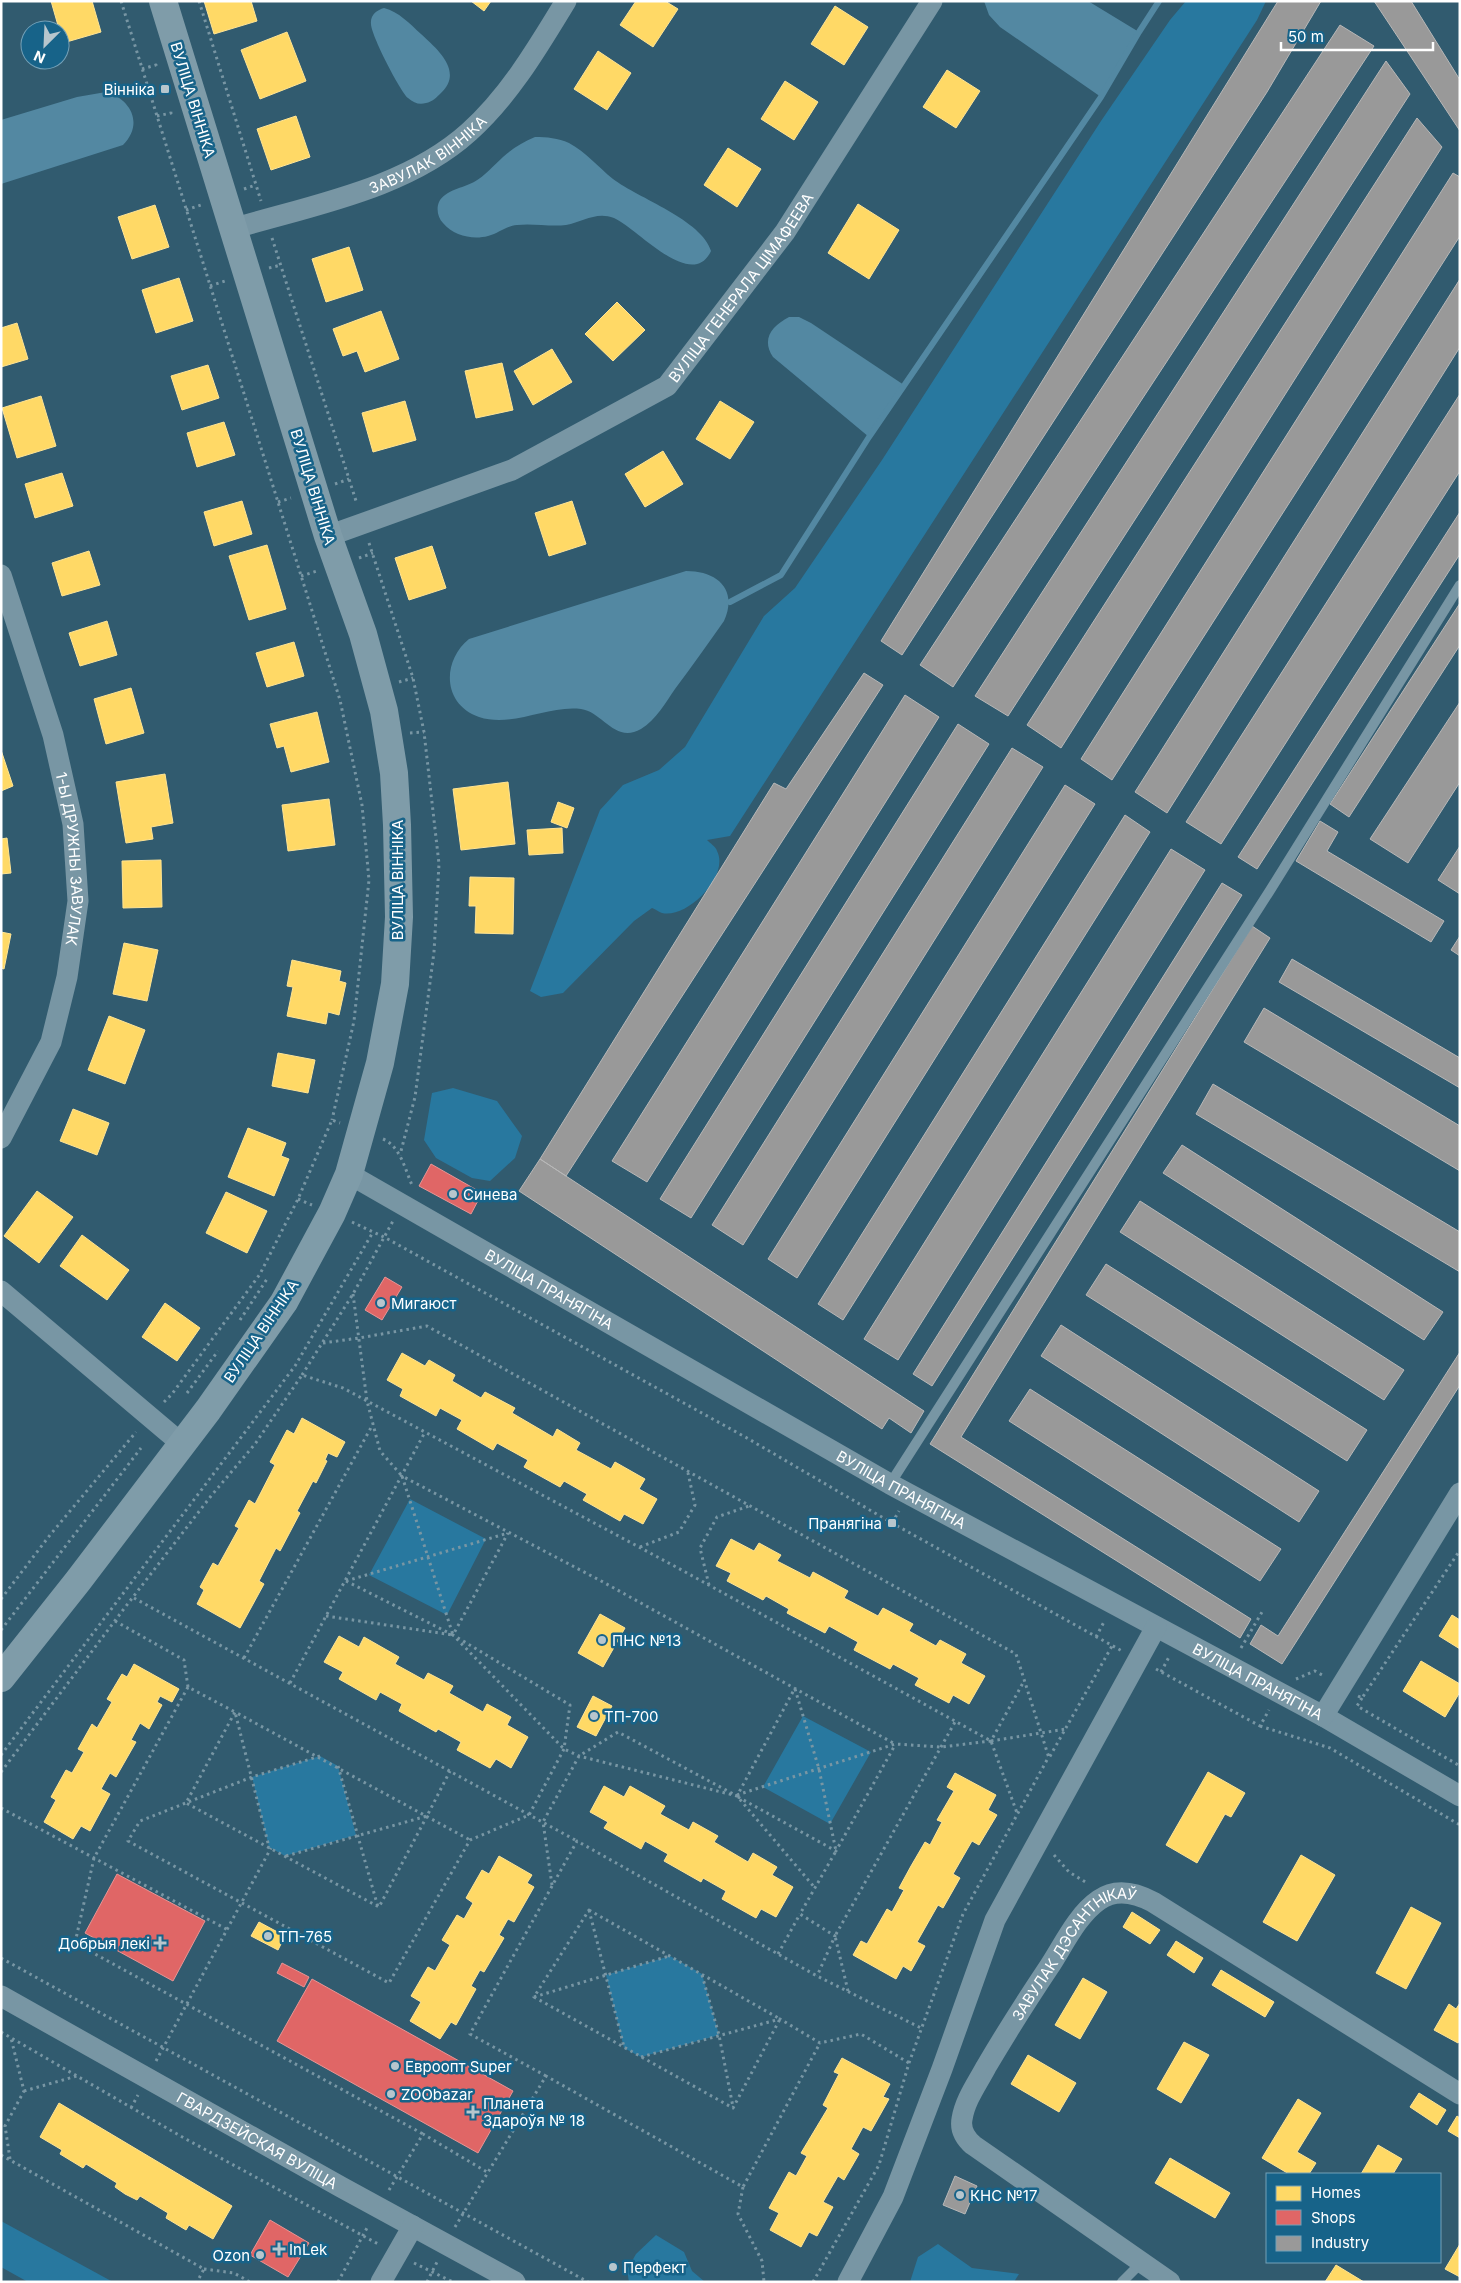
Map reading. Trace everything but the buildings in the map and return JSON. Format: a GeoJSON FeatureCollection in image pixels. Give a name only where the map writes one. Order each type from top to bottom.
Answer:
{"type":"FeatureCollection","features":[{"type":"Feature","properties":{"kind":"street","name":"ВУЛІЦА ВІННІКА"},"geometry":{"type":"LineString","coordinates":[[1,1678],[78,1581],[208,1410],[284,1302],[332,1213],[349,1174],[380,1063],[394,984],[400,917],[397,825],[394,773],[384,711],[363,634],[328,536],[163,1]]}},
{"type":"Feature","properties":{"kind":"street","name":"ЗАВУЛАК ВІННІКА"},"geometry":{"type":"LineString","coordinates":[[232,229],[349,195],[393,179],[435,158],[469,132],[501,98],[529,61],[566,1]]}},
{"type":"Feature","properties":{"kind":"street","name":"ВУЛІЦА ГЕНЕРАЛА ЦІМАФЕЕВА"},"geometry":{"type":"LineString","coordinates":[[328,536],[512,470],[667,386],[785,232],[932,1]]}},
{"type":"Feature","properties":{"kind":"street","name":"1-Ы ДРУЖНЫ ЗАВУЛАК"},"geometry":{"type":"LineString","coordinates":[[1,574],[53,735],[73,824],[78,901],[67,977],[51,1042],[1,1138]]}},
{"type":"Feature","properties":{"kind":"street","name":"ВУЛІЦА ПРАНЯГІНА"},"geometry":{"type":"LineString","coordinates":[[349,1174],[890,1484],[1323,1716],[1460,1796]]}},
{"type":"Feature","properties":{"kind":"street"},"geometry":{"type":"LineString","coordinates":[[1,1292],[182,1444]]}},
{"type":"Feature","properties":{"kind":"street"},"geometry":{"type":"LineString","coordinates":[[1323,1716],[1460,1493]]}},
{"type":"Feature","properties":{"kind":"street"},"geometry":{"type":"LineString","coordinates":[[848,2282],[893,2197],[942,2069],[995,1920],[1156,1627]]}},
{"type":"Feature","properties":{"kind":"street","name":"ЗАВУЛАК ДЭСАНТНІКАЎ"},"geometry":{"type":"LineString","coordinates":[[1170,2282],[973,2145],[965,2136],[962,2124],[964,2109],[972,2092],[1011,2025],[1077,1925],[1092,1906],[1107,1896],[1124,1892],[1144,1897],[1153,1902],[1460,2094]]}},
{"type":"Feature","properties":{"kind":"street","name":"ГВАРДЗЕЙСКАЯ ВУЛІЦА"},"geometry":{"type":"LineString","coordinates":[[1,1996],[378,2208],[515,2282]]}},
{"type":"Feature","properties":{"kind":"street"},"geometry":{"type":"LineString","coordinates":[[380,2282],[413,2226]]}},
{"type":"Feature","properties":{"kind":"lane"},"geometry":{"type":"LineString","coordinates":[[890,1484],[1269,892],[1460,585]]}},
{"type":"Feature","properties":{"kind":"lane"},"geometry":{"type":"LineString","coordinates":[[1122,2282],[1142,2262]]}},
{"type":"Feature","properties":{"kind":"path"},"geometry":{"type":"LineString","coordinates":[[121,1],[340,700],[362,805],[369,880],[354,1022],[332,1120]]}},
{"type":"Feature","properties":{"kind":"path"},"geometry":{"type":"LineString","coordinates":[[142,69],[156,65],[159,73]]}},
{"type":"Feature","properties":{"kind":"path"},"geometry":{"type":"LineString","coordinates":[[156,116],[171,112],[169,105]]}},
{"type":"Feature","properties":{"kind":"path"},"geometry":{"type":"LineString","coordinates":[[335,1131],[337,1122]]}},
{"type":"Feature","properties":{"kind":"path"},"geometry":{"type":"LineString","coordinates":[[305,1212],[313,1194]]}},
{"type":"Feature","properties":{"kind":"path"},"geometry":{"type":"LineString","coordinates":[[1,1754],[295,1366],[373,1232]]}},
{"type":"Feature","properties":{"kind":"path"},"geometry":{"type":"LineString","coordinates":[[236,1325],[270,1274]]}},
{"type":"Feature","properties":{"kind":"path"},"geometry":{"type":"LineString","coordinates":[[353,1294],[367,1401],[373,1424],[380,1450],[402,1476],[603,1582],[895,1744]]}},
{"type":"Feature","properties":{"kind":"path"},"geometry":{"type":"LineString","coordinates":[[323,1343],[427,1326],[1016,1654],[1048,1758]]}},
{"type":"Feature","properties":{"kind":"path"},"geometry":{"type":"LineString","coordinates":[[187,1393],[220,1348]]}},
{"type":"Feature","properties":{"kind":"path"},"geometry":{"type":"LineString","coordinates":[[1,1772],[211,1496],[255,1444],[302,1375],[343,1388],[640,1547],[991,1741],[1017,1813]]}},
{"type":"Feature","properties":{"kind":"path"},"geometry":{"type":"LineString","coordinates":[[244,1658],[373,1424]]}},
{"type":"Feature","properties":{"kind":"path"},"geometry":{"type":"LineString","coordinates":[[290,1683],[425,1432]]}},
{"type":"Feature","properties":{"kind":"path"},"geometry":{"type":"LineString","coordinates":[[1,1630],[141,1448]]}},
{"type":"Feature","properties":{"kind":"path"},"geometry":{"type":"LineString","coordinates":[[640,1547],[679,1532],[695,1505],[688,1472]]}},
{"type":"Feature","properties":{"kind":"path"},"geometry":{"type":"LineString","coordinates":[[402,1476],[453,1636],[564,1749],[579,1756],[737,1796],[895,1744],[941,1747],[1066,1729]]}},
{"type":"Feature","properties":{"kind":"path"},"geometry":{"type":"LineString","coordinates":[[709,1585],[700,1548],[718,1517],[749,1506]]}},
{"type":"Feature","properties":{"kind":"path"},"geometry":{"type":"LineString","coordinates":[[346,1581],[508,1532]]}},
{"type":"Feature","properties":{"kind":"path"},"geometry":{"type":"LineString","coordinates":[[453,1636],[508,1532]]}},
{"type":"Feature","properties":{"kind":"path"},"geometry":{"type":"LineString","coordinates":[[320,1756],[252,1777],[140,1821],[128,1841],[389,1983],[470,1840],[528,1814],[564,1749],[570,1705],[453,1636],[346,1581]]}},
{"type":"Feature","properties":{"kind":"path"},"geometry":{"type":"LineString","coordinates":[[134,1598],[543,1822],[817,1976],[923,2029]]}},
{"type":"Feature","properties":{"kind":"path"},"geometry":{"type":"LineString","coordinates":[[1240,1649],[1262,1612]]}},
{"type":"Feature","properties":{"kind":"path"},"geometry":{"type":"LineString","coordinates":[[326,1616],[453,1636]]}},
{"type":"Feature","properties":{"kind":"path"},"geometry":{"type":"LineString","coordinates":[[115,1621],[184,1660],[188,1687],[94,1858],[75,1944],[424,2134],[487,2172]]}},
{"type":"Feature","properties":{"kind":"path"},"geometry":{"type":"LineString","coordinates":[[813,2282],[879,2165],[909,2063],[923,2029],[963,1914],[1017,1813],[1112,1646]]}},
{"type":"Feature","properties":{"kind":"path"},"geometry":{"type":"LineString","coordinates":[[991,1741],[1024,1681]]}},
{"type":"Feature","properties":{"kind":"path"},"geometry":{"type":"LineString","coordinates":[[188,1687],[320,1756],[470,1840]]}},
{"type":"Feature","properties":{"kind":"path"},"geometry":{"type":"LineString","coordinates":[[795,1688],[819,1769],[836,1851]]}},
{"type":"Feature","properties":{"kind":"path"},"geometry":{"type":"LineString","coordinates":[[737,1796],[795,1688]]}},
{"type":"Feature","properties":{"kind":"path"},"geometry":{"type":"LineString","coordinates":[[1362,1698],[1357,1706],[1460,1766]]}},
{"type":"Feature","properties":{"kind":"path"},"geometry":{"type":"LineString","coordinates":[[164,2047],[242,1904],[270,1847],[235,1712]]}},
{"type":"Feature","properties":{"kind":"path"},"geometry":{"type":"LineString","coordinates":[[186,1803],[235,1712]]}},
{"type":"Feature","properties":{"kind":"path"},"geometry":{"type":"LineString","coordinates":[[817,1976],[835,1936],[955,1722]]}},
{"type":"Feature","properties":{"kind":"path"},"geometry":{"type":"LineString","coordinates":[[1260,1726],[1330,1748],[1460,1825]]}},
{"type":"Feature","properties":{"kind":"path"},"geometry":{"type":"LineString","coordinates":[[552,1886],[543,1822],[579,1756],[618,1732],[836,1851]]}},
{"type":"Feature","properties":{"kind":"path"},"geometry":{"type":"LineString","coordinates":[[778,1954],[895,1744]]}},
{"type":"Feature","properties":{"kind":"path"},"geometry":{"type":"LineString","coordinates":[[338,1766],[356,1835],[379,1907]]}},
{"type":"Feature","properties":{"kind":"path"},"geometry":{"type":"LineString","coordinates":[[379,1907],[450,1771]]}},
{"type":"Feature","properties":{"kind":"path"},"geometry":{"type":"LineString","coordinates":[[737,1796],[814,1888]]}},
{"type":"Feature","properties":{"kind":"path"},"geometry":{"type":"LineString","coordinates":[[186,1803],[379,1907]]}},
{"type":"Feature","properties":{"kind":"path"},"geometry":{"type":"LineString","coordinates":[[1,1808],[228,1930]]}},
{"type":"Feature","properties":{"kind":"path"},"geometry":{"type":"LineString","coordinates":[[285,1856],[427,1816]]}},
{"type":"Feature","properties":{"kind":"path"},"geometry":{"type":"LineString","coordinates":[[1043,1833],[1054,1855],[1069,1872],[1107,1896]]}},
{"type":"Feature","properties":{"kind":"path"},"geometry":{"type":"LineString","coordinates":[[577,1841],[470,2034],[743,2188]]}},
{"type":"Feature","properties":{"kind":"path"},"geometry":{"type":"LineString","coordinates":[[588,1910],[820,2043],[861,2034],[909,2063]]}},
{"type":"Feature","properties":{"kind":"path"},"geometry":{"type":"LineString","coordinates":[[588,1910],[624,2048]]}},
{"type":"Feature","properties":{"kind":"path"},"geometry":{"type":"LineString","coordinates":[[534,1997],[588,1910]]}},
{"type":"Feature","properties":{"kind":"path"},"geometry":{"type":"LineString","coordinates":[[800,1914],[835,1936],[848,1992]]}},
{"type":"Feature","properties":{"kind":"path"},"geometry":{"type":"LineString","coordinates":[[534,1997],[670,1956]]}},
{"type":"Feature","properties":{"kind":"path"},"geometry":{"type":"LineString","coordinates":[[1,1958],[588,2282]]}},
{"type":"Feature","properties":{"kind":"path"},"geometry":{"type":"LineString","coordinates":[[702,1974],[718,2034],[733,2108]]}},
{"type":"Feature","properties":{"kind":"path"},"geometry":{"type":"LineString","coordinates":[[534,1997],[733,2108]]}},
{"type":"Feature","properties":{"kind":"path"},"geometry":{"type":"LineString","coordinates":[[641,2057],[718,2034],[780,2019]]}},
{"type":"Feature","properties":{"kind":"path"},"geometry":{"type":"LineString","coordinates":[[733,2108],[780,2019]]}},
{"type":"Feature","properties":{"kind":"path"},"geometry":{"type":"LineString","coordinates":[[1,2032],[76,2076],[363,2236]]}},
{"type":"Feature","properties":{"kind":"path"},"geometry":{"type":"LineString","coordinates":[[10,2038],[24,2091]]}},
{"type":"Feature","properties":{"kind":"path"},"geometry":{"type":"LineString","coordinates":[[764,2282],[762,2261],[738,2214],[743,2188],[820,2043]]}},
{"type":"Feature","properties":{"kind":"path"},"geometry":{"type":"LineString","coordinates":[[10,2159],[3,2126],[24,2091],[76,2076]]}},
{"type":"Feature","properties":{"kind":"path"},"geometry":{"type":"LineString","coordinates":[[463,2213],[487,2172],[496,2162],[546,2076]]}},
{"type":"Feature","properties":{"kind":"path"},"geometry":{"type":"LineString","coordinates":[[338,2282],[397,2175],[424,2134]]}},
{"type":"Feature","properties":{"kind":"path"},"geometry":{"type":"LineString","coordinates":[[1,2154],[204,2269],[234,2272],[250,2282]]}},
{"type":"Feature","properties":{"kind":"path"},"geometry":{"type":"LineString","coordinates":[[197,2282],[204,2269]]}},
{"type":"Feature","properties":{"kind":"path"},"geometry":{"type":"LineString","coordinates":[[427,2282],[433,2271]]}},
{"type":"Feature","properties":{"kind":"shaded area"},"geometry":{"type":"Polygon","coordinates":[[[984,1],[1088,1],[1139,32],[1101,97],[1000,27],[989,15],[984,1]]]}},
{"type":"Feature","properties":{"kind":"shaded area"},"geometry":{"type":"Polygon","coordinates":[[[1186,1],[1266,1],[1257,20],[730,836],[707,840],[716,850],[719,861],[712,883],[694,903],[683,909],[672,913],[662,913],[652,908],[634,921],[563,993],[541,997],[530,991],[600,810],[623,785],[659,770],[685,747],[764,616],[795,588],[882,460],[1101,121],[1170,20],[1186,1]]]}},
{"type":"Feature","properties":{"kind":"shaded area"},"geometry":{"type":"Polygon","coordinates":[[[384,8],[394,12],[408,22],[434,46],[446,61],[450,77],[447,85],[430,102],[419,104],[408,98],[387,62],[371,24],[374,13],[384,8]]]}},
{"type":"Feature","properties":{"kind":"shaded area"},"geometry":{"type":"Polygon","coordinates":[[[106,92],[122,100],[132,113],[133,129],[123,145],[1,184],[1,120],[77,97],[106,92]]]}},
{"type":"Feature","properties":{"kind":"shaded area"},"geometry":{"type":"Polygon","coordinates":[[[535,137],[557,139],[569,143],[613,179],[668,210],[695,229],[705,240],[711,251],[702,262],[691,265],[678,261],[664,254],[624,224],[607,216],[595,216],[566,225],[513,226],[482,237],[458,234],[443,223],[438,213],[438,205],[445,195],[478,180],[503,157],[522,143],[535,137]]]}},
{"type":"Feature","properties":{"kind":"shaded area"},"geometry":{"type":"Polygon","coordinates":[[[789,317],[799,317],[811,323],[904,385],[869,437],[773,357],[768,344],[770,334],[773,329],[789,317]]]}},
{"type":"Feature","properties":{"kind":"shaded area"},"geometry":{"type":"Polygon","coordinates":[[[686,571],[707,574],[722,584],[727,592],[728,610],[724,621],[660,710],[641,729],[632,733],[624,733],[616,730],[589,711],[581,709],[556,710],[517,718],[492,720],[479,717],[467,711],[452,692],[450,681],[454,659],[460,648],[469,639],[686,571]]]}},
{"type":"Feature","properties":{"kind":"shaded area"},"geometry":{"type":"Polygon","coordinates":[[[453,1088],[497,1101],[522,1136],[515,1158],[490,1181],[472,1178],[436,1158],[424,1140],[432,1093],[453,1088]]]}},
{"type":"Feature","properties":{"kind":"shaded area"},"geometry":{"type":"Polygon","coordinates":[[[410,1499],[486,1539],[447,1615],[369,1575],[410,1499]]]}},
{"type":"Feature","properties":{"kind":"shaded area"},"geometry":{"type":"Polygon","coordinates":[[[803,1716],[871,1752],[830,1824],[763,1787],[803,1716]]]}},
{"type":"Feature","properties":{"kind":"shaded area"},"geometry":{"type":"Polygon","coordinates":[[[320,1756],[338,1766],[356,1835],[285,1856],[269,1847],[252,1777],[320,1756]]]}},
{"type":"Feature","properties":{"kind":"shaded area"},"geometry":{"type":"Polygon","coordinates":[[[670,1956],[702,1974],[719,2035],[641,2057],[624,2048],[606,1975],[670,1956]]]}},
{"type":"Feature","properties":{"kind":"shaded area"},"geometry":{"type":"Polygon","coordinates":[[[1,2221],[113,2282],[28,2282],[1,2267],[1,2221]]]}},
{"type":"Feature","properties":{"kind":"shaded area"},"geometry":{"type":"Polygon","coordinates":[[[656,2235],[684,2252],[692,2271],[705,2282],[629,2282],[627,2270],[636,2254],[656,2235]]]}},
{"type":"Feature","properties":{"kind":"shaded area"},"geometry":{"type":"Polygon","coordinates":[[[938,2244],[972,2268],[1019,2274],[1014,2282],[910,2282],[918,2257],[938,2244]]]}},
{"type":"Feature","properties":{"kind":"waterway"},"geometry":{"type":"LineString","coordinates":[[730,602],[781,575],[869,437],[1101,97],[1159,1]]}},
{"type":"Feature","properties":{"kind":"place","name":"Вінніка"},"geometry":{"type":"Point","coordinates":[165,89]}},
{"type":"Feature","properties":{"kind":"place","name":"Синева"},"geometry":{"type":"Point","coordinates":[453,1194]}},
{"type":"Feature","properties":{"kind":"place","name":"Мигаюст"},"geometry":{"type":"Point","coordinates":[381,1303]}},
{"type":"Feature","properties":{"kind":"place","name":"Пранягіна"},"geometry":{"type":"Point","coordinates":[892,1523]}},
{"type":"Feature","properties":{"kind":"place","name":"ПНС №13"},"geometry":{"type":"Point","coordinates":[602,1640]}},
{"type":"Feature","properties":{"kind":"place","name":"ТП-700"},"geometry":{"type":"Point","coordinates":[594,1716]}},
{"type":"Feature","properties":{"kind":"place","name":"ТП-765"},"geometry":{"type":"Point","coordinates":[268,1936]}},
{"type":"Feature","properties":{"kind":"place","name":"Добрыя лекі"},"geometry":{"type":"Point","coordinates":[160,1943]}},
{"type":"Feature","properties":{"kind":"place","name":"Евроопт Super"},"geometry":{"type":"Point","coordinates":[395,2066]}},
{"type":"Feature","properties":{"kind":"place","name":"ZOObazar"},"geometry":{"type":"Point","coordinates":[391,2094]}},
{"type":"Feature","properties":{"kind":"place","name":"Планета Здароўя № 18"},"geometry":{"type":"Point","coordinates":[473,2112]}},
{"type":"Feature","properties":{"kind":"place","name":"КНС №17"},"geometry":{"type":"Point","coordinates":[960,2195]}},
{"type":"Feature","properties":{"kind":"place","name":"InLek"},"geometry":{"type":"Point","coordinates":[279,2249]}},
{"type":"Feature","properties":{"kind":"place","name":"Ozon"},"geometry":{"type":"Point","coordinates":[260,2255]}},
{"type":"Feature","properties":{"kind":"place","name":"Перфект"},"geometry":{"type":"Point","coordinates":[613,2267]}}]}
